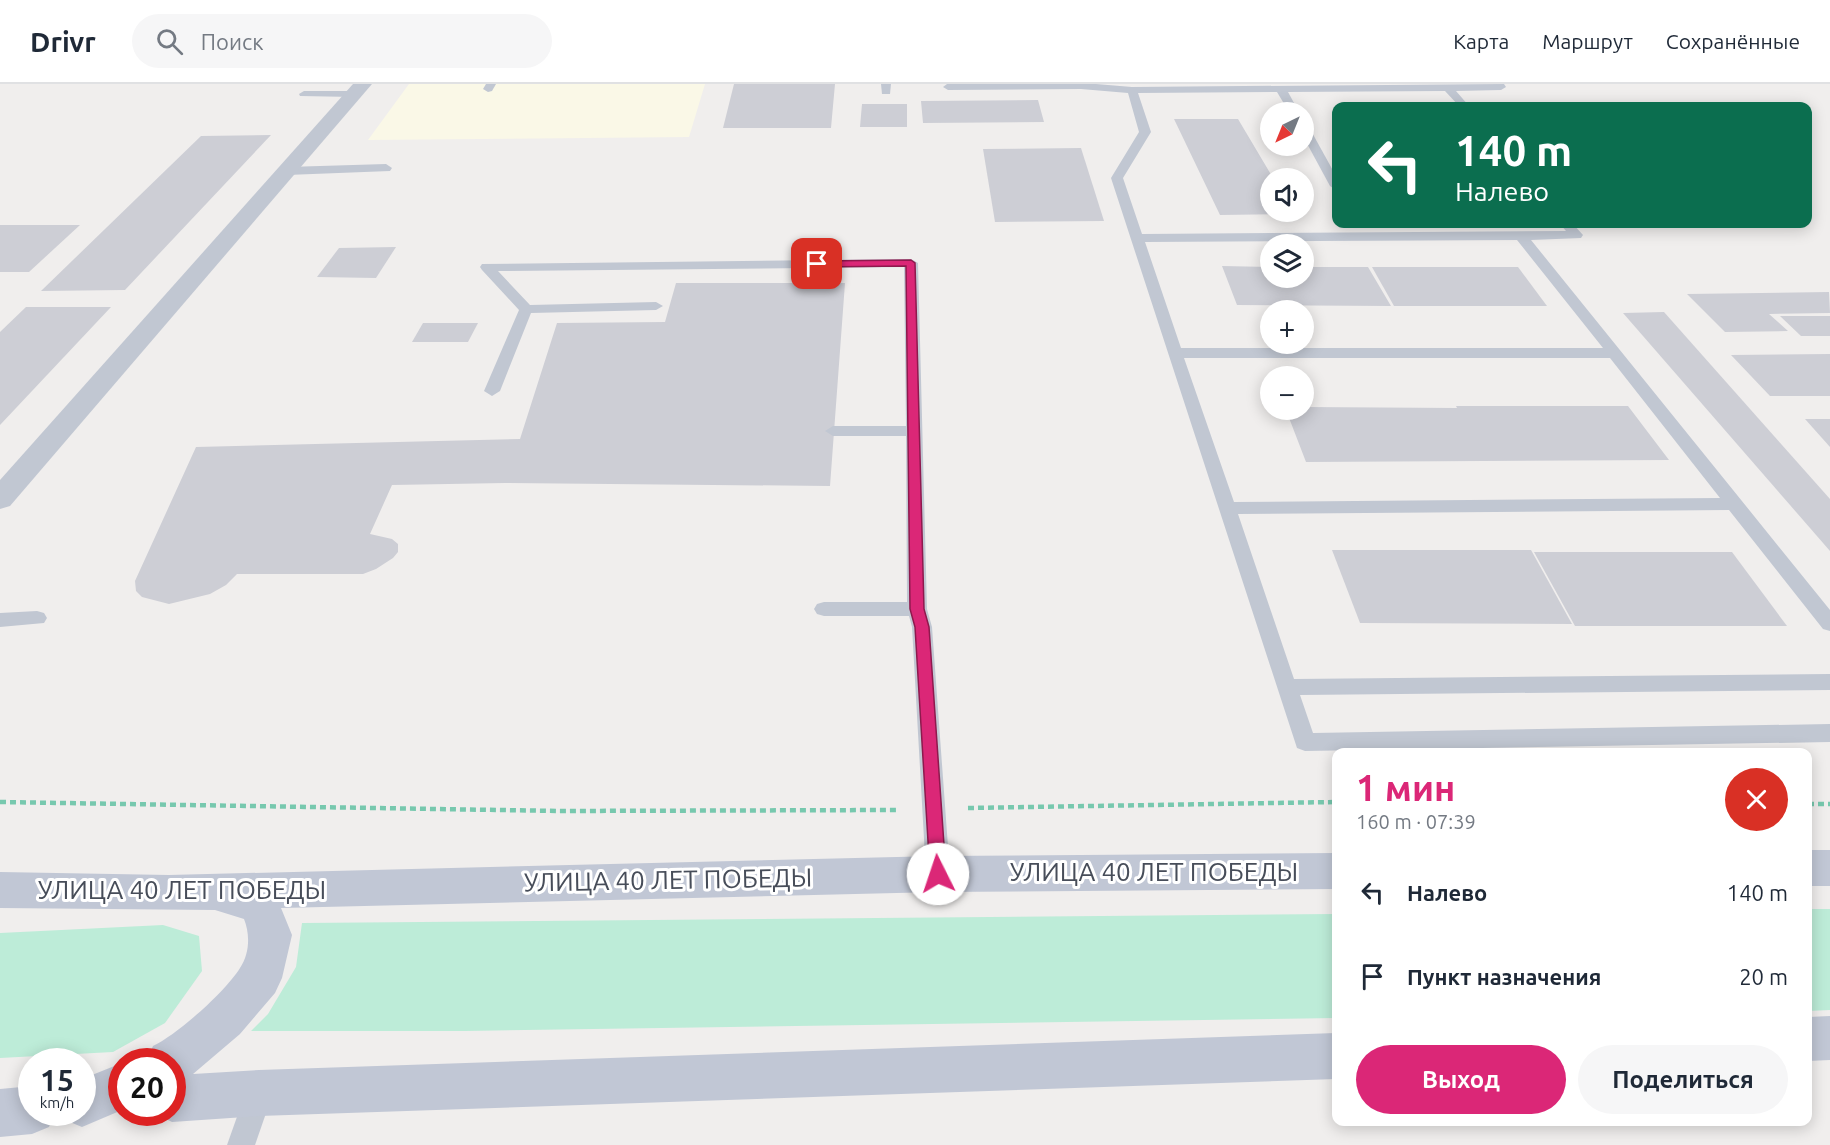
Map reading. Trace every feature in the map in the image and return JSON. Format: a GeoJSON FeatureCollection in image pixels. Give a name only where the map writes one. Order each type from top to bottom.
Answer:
{"type":"FeatureCollection","features":[{"type":"Feature","properties":{"kind":"street"},"geometry":{"type":"LineString","coordinates":[[0,499],[358,89]]}},
{"type":"Feature","properties":{"kind":"street"},"geometry":{"type":"LineString","coordinates":[[1812,868],[1830,868]]}},
{"type":"Feature","properties":{"kind":"street","name":"УЛИЦА 40 ЛЕТ ПОБЕДЫ"},"geometry":{"type":"LineString","coordinates":[[0,890],[169,893],[938,874],[1332,871]]}},
{"type":"Feature","properties":{"kind":"street"},"geometry":{"type":"LineString","coordinates":[[169,893],[230,895],[259,904],[271,935],[260,978],[224,1019],[186,1051]]}},
{"type":"Feature","properties":{"kind":"street"},"geometry":{"type":"LineString","coordinates":[[1812,1039],[1830,1038]]}},
{"type":"Feature","properties":{"kind":"street"},"geometry":{"type":"LineString","coordinates":[[186,1098],[259,1093],[1332,1056]]}},
{"type":"Feature","properties":{"kind":"street"},"geometry":{"type":"LineString","coordinates":[[0,1113],[18,1111]]}},
{"type":"Feature","properties":{"kind":"lane"},"geometry":{"type":"LineString","coordinates":[[948,87],[1080,85],[1132,90],[1501,87],[1498,84]]}},
{"type":"Feature","properties":{"kind":"lane"},"geometry":{"type":"LineString","coordinates":[[1280,88],[1288,102]]}},
{"type":"Feature","properties":{"kind":"lane"},"geometry":{"type":"LineString","coordinates":[[1448,88],[1460,102]]}},
{"type":"Feature","properties":{"kind":"lane"},"geometry":{"type":"LineString","coordinates":[[304,94],[358,89]]}},
{"type":"Feature","properties":{"kind":"lane"},"geometry":{"type":"LineString","coordinates":[[1132,90],[1145,132],[1117,178],[1305,742],[1830,733]]}},
{"type":"Feature","properties":{"kind":"lane"},"geometry":{"type":"LineString","coordinates":[[1314,147],[1332,179]]}},
{"type":"Feature","properties":{"kind":"lane"},"geometry":{"type":"LineString","coordinates":[[287,171],[386,168]]}},
{"type":"Feature","properties":{"kind":"lane"},"geometry":{"type":"LineString","coordinates":[[1360,228],[1366,237]]}},
{"type":"Feature","properties":{"kind":"lane"},"geometry":{"type":"LineString","coordinates":[[1137,238],[1576,235],[1570,228]]}},
{"type":"Feature","properties":{"kind":"lane"},"geometry":{"type":"LineString","coordinates":[[1521,236],[1830,624]]}},
{"type":"Feature","properties":{"kind":"lane"},"geometry":{"type":"LineString","coordinates":[[657,306],[526,309],[487,267],[911,263],[917,609],[922,627],[938,874]]}},
{"type":"Feature","properties":{"kind":"lane"},"geometry":{"type":"LineString","coordinates":[[492,391],[526,309]]}},
{"type":"Feature","properties":{"kind":"lane"},"geometry":{"type":"LineString","coordinates":[[1175,353],[1615,353]]}},
{"type":"Feature","properties":{"kind":"lane"},"geometry":{"type":"LineString","coordinates":[[833,431],[914,431]]}},
{"type":"Feature","properties":{"kind":"lane"},"geometry":{"type":"LineString","coordinates":[[1227,508],[1735,504]]}},
{"type":"Feature","properties":{"kind":"lane"},"geometry":{"type":"LineString","coordinates":[[824,609],[917,609]]}},
{"type":"Feature","properties":{"kind":"lane"},"geometry":{"type":"LineString","coordinates":[[0,620],[37,618]]}},
{"type":"Feature","properties":{"kind":"lane"},"geometry":{"type":"LineString","coordinates":[[1287,687],[1830,682]]}},
{"type":"Feature","properties":{"kind":"lane"},"geometry":{"type":"LineString","coordinates":[[241,1145],[259,1093]]}},
{"type":"Feature","properties":{"kind":"path"},"geometry":{"type":"LineString","coordinates":[[0,802],[256,804],[732,813],[1332,802]]}},
{"type":"Feature","properties":{"kind":"path"},"geometry":{"type":"LineString","coordinates":[[1812,804],[1830,804]]}},
{"type":"Feature","properties":{"kind":"shaded area"},"geometry":{"type":"Polygon","coordinates":[[[409,84],[705,84],[689,137],[368,140],[409,84]]]}},
{"type":"Feature","properties":{"kind":"green space"},"geometry":{"type":"Polygon","coordinates":[[[1812,909],[1830,909],[1830,1010],[1812,1011],[1812,909]]]}},
{"type":"Feature","properties":{"kind":"green space"},"geometry":{"type":"Polygon","coordinates":[[[1332,914],[1332,1018],[465,1031],[251,1031],[268,1014],[296,967],[302,923],[1332,914]]]}},
{"type":"Feature","properties":{"kind":"green space"},"geometry":{"type":"Polygon","coordinates":[[[163,925],[199,936],[202,971],[165,1023],[120,1048],[108,1048],[108,1052],[96,1053],[96,1048],[18,1048],[18,1057],[0,1058],[0,933],[163,925]]]}},
{"type":"Feature","properties":{"kind":"building"},"geometry":{"type":"Polygon","coordinates":[[[734,84],[835,84],[831,128],[723,128],[734,84]]]}},
{"type":"Feature","properties":{"kind":"building"},"geometry":{"type":"Polygon","coordinates":[[[1038,100],[1044,122],[923,123],[921,101],[1038,100]]]}},
{"type":"Feature","properties":{"kind":"building"},"geometry":{"type":"Polygon","coordinates":[[[862,104],[907,104],[907,127],[860,127],[862,104]]]}},
{"type":"Feature","properties":{"kind":"building"},"geometry":{"type":"Polygon","coordinates":[[[1174,119],[1238,119],[1267,168],[1260,168],[1260,214],[1220,215],[1174,119]]]}},
{"type":"Feature","properties":{"kind":"building"},"geometry":{"type":"Polygon","coordinates":[[[271,135],[125,290],[41,291],[201,136],[271,135]]]}},
{"type":"Feature","properties":{"kind":"building"},"geometry":{"type":"Polygon","coordinates":[[[1081,148],[1104,221],[995,222],[983,149],[1081,148]]]}},
{"type":"Feature","properties":{"kind":"building"},"geometry":{"type":"Polygon","coordinates":[[[0,225],[80,225],[29,272],[0,272],[0,225]]]}},
{"type":"Feature","properties":{"kind":"building"},"geometry":{"type":"Polygon","coordinates":[[[396,247],[376,278],[317,277],[339,248],[396,247]]]}},
{"type":"Feature","properties":{"kind":"building"},"geometry":{"type":"Polygon","coordinates":[[[1222,266],[1260,267],[1260,288],[1314,288],[1314,267],[1368,267],[1391,306],[1314,306],[1314,300],[1260,300],[1260,305],[1237,305],[1222,266]]]}},
{"type":"Feature","properties":{"kind":"building"},"geometry":{"type":"Polygon","coordinates":[[[1372,267],[1518,267],[1547,306],[1394,306],[1372,267]]]}},
{"type":"Feature","properties":{"kind":"building"},"geometry":{"type":"Polygon","coordinates":[[[676,283],[845,283],[830,486],[505,483],[392,485],[370,534],[392,539],[398,544],[398,552],[376,569],[363,574],[237,574],[226,585],[210,594],[169,604],[142,597],[136,591],[135,581],[196,447],[520,439],[557,323],[665,322],[676,283]]]}},
{"type":"Feature","properties":{"kind":"building"},"geometry":{"type":"Polygon","coordinates":[[[1829,292],[1830,313],[1769,314],[1788,331],[1725,332],[1687,294],[1829,292]]]}},
{"type":"Feature","properties":{"kind":"building"},"geometry":{"type":"Polygon","coordinates":[[[26,307],[111,307],[0,425],[0,332],[26,307]]]}},
{"type":"Feature","properties":{"kind":"building"},"geometry":{"type":"Polygon","coordinates":[[[1664,312],[1830,499],[1830,551],[1623,313],[1664,312]]]}},
{"type":"Feature","properties":{"kind":"building"},"geometry":{"type":"Polygon","coordinates":[[[1780,316],[1830,316],[1830,336],[1801,336],[1780,316]]]}},
{"type":"Feature","properties":{"kind":"building"},"geometry":{"type":"Polygon","coordinates":[[[423,323],[478,323],[468,342],[412,342],[423,323]]]}},
{"type":"Feature","properties":{"kind":"building"},"geometry":{"type":"Polygon","coordinates":[[[1830,354],[1830,396],[1770,396],[1731,355],[1830,354]]]}},
{"type":"Feature","properties":{"kind":"building"},"geometry":{"type":"Polygon","coordinates":[[[1456,406],[1628,406],[1669,460],[1306,462],[1290,420],[1314,420],[1314,407],[1457,408],[1456,406]]]}},
{"type":"Feature","properties":{"kind":"building"},"geometry":{"type":"Polygon","coordinates":[[[1805,419],[1830,419],[1830,447],[1805,419]]]}},
{"type":"Feature","properties":{"kind":"building"},"geometry":{"type":"Polygon","coordinates":[[[1332,550],[1531,550],[1572,624],[1360,623],[1332,550]]]}},
{"type":"Feature","properties":{"kind":"building"},"geometry":{"type":"Polygon","coordinates":[[[1534,552],[1732,552],[1787,626],[1575,626],[1534,552]]]}},
{"type":"Feature","properties":{"kind":"route"},"geometry":{"type":"LineString","coordinates":[[817,264],[911,263],[917,609],[922,627],[938,874]]}}]}
